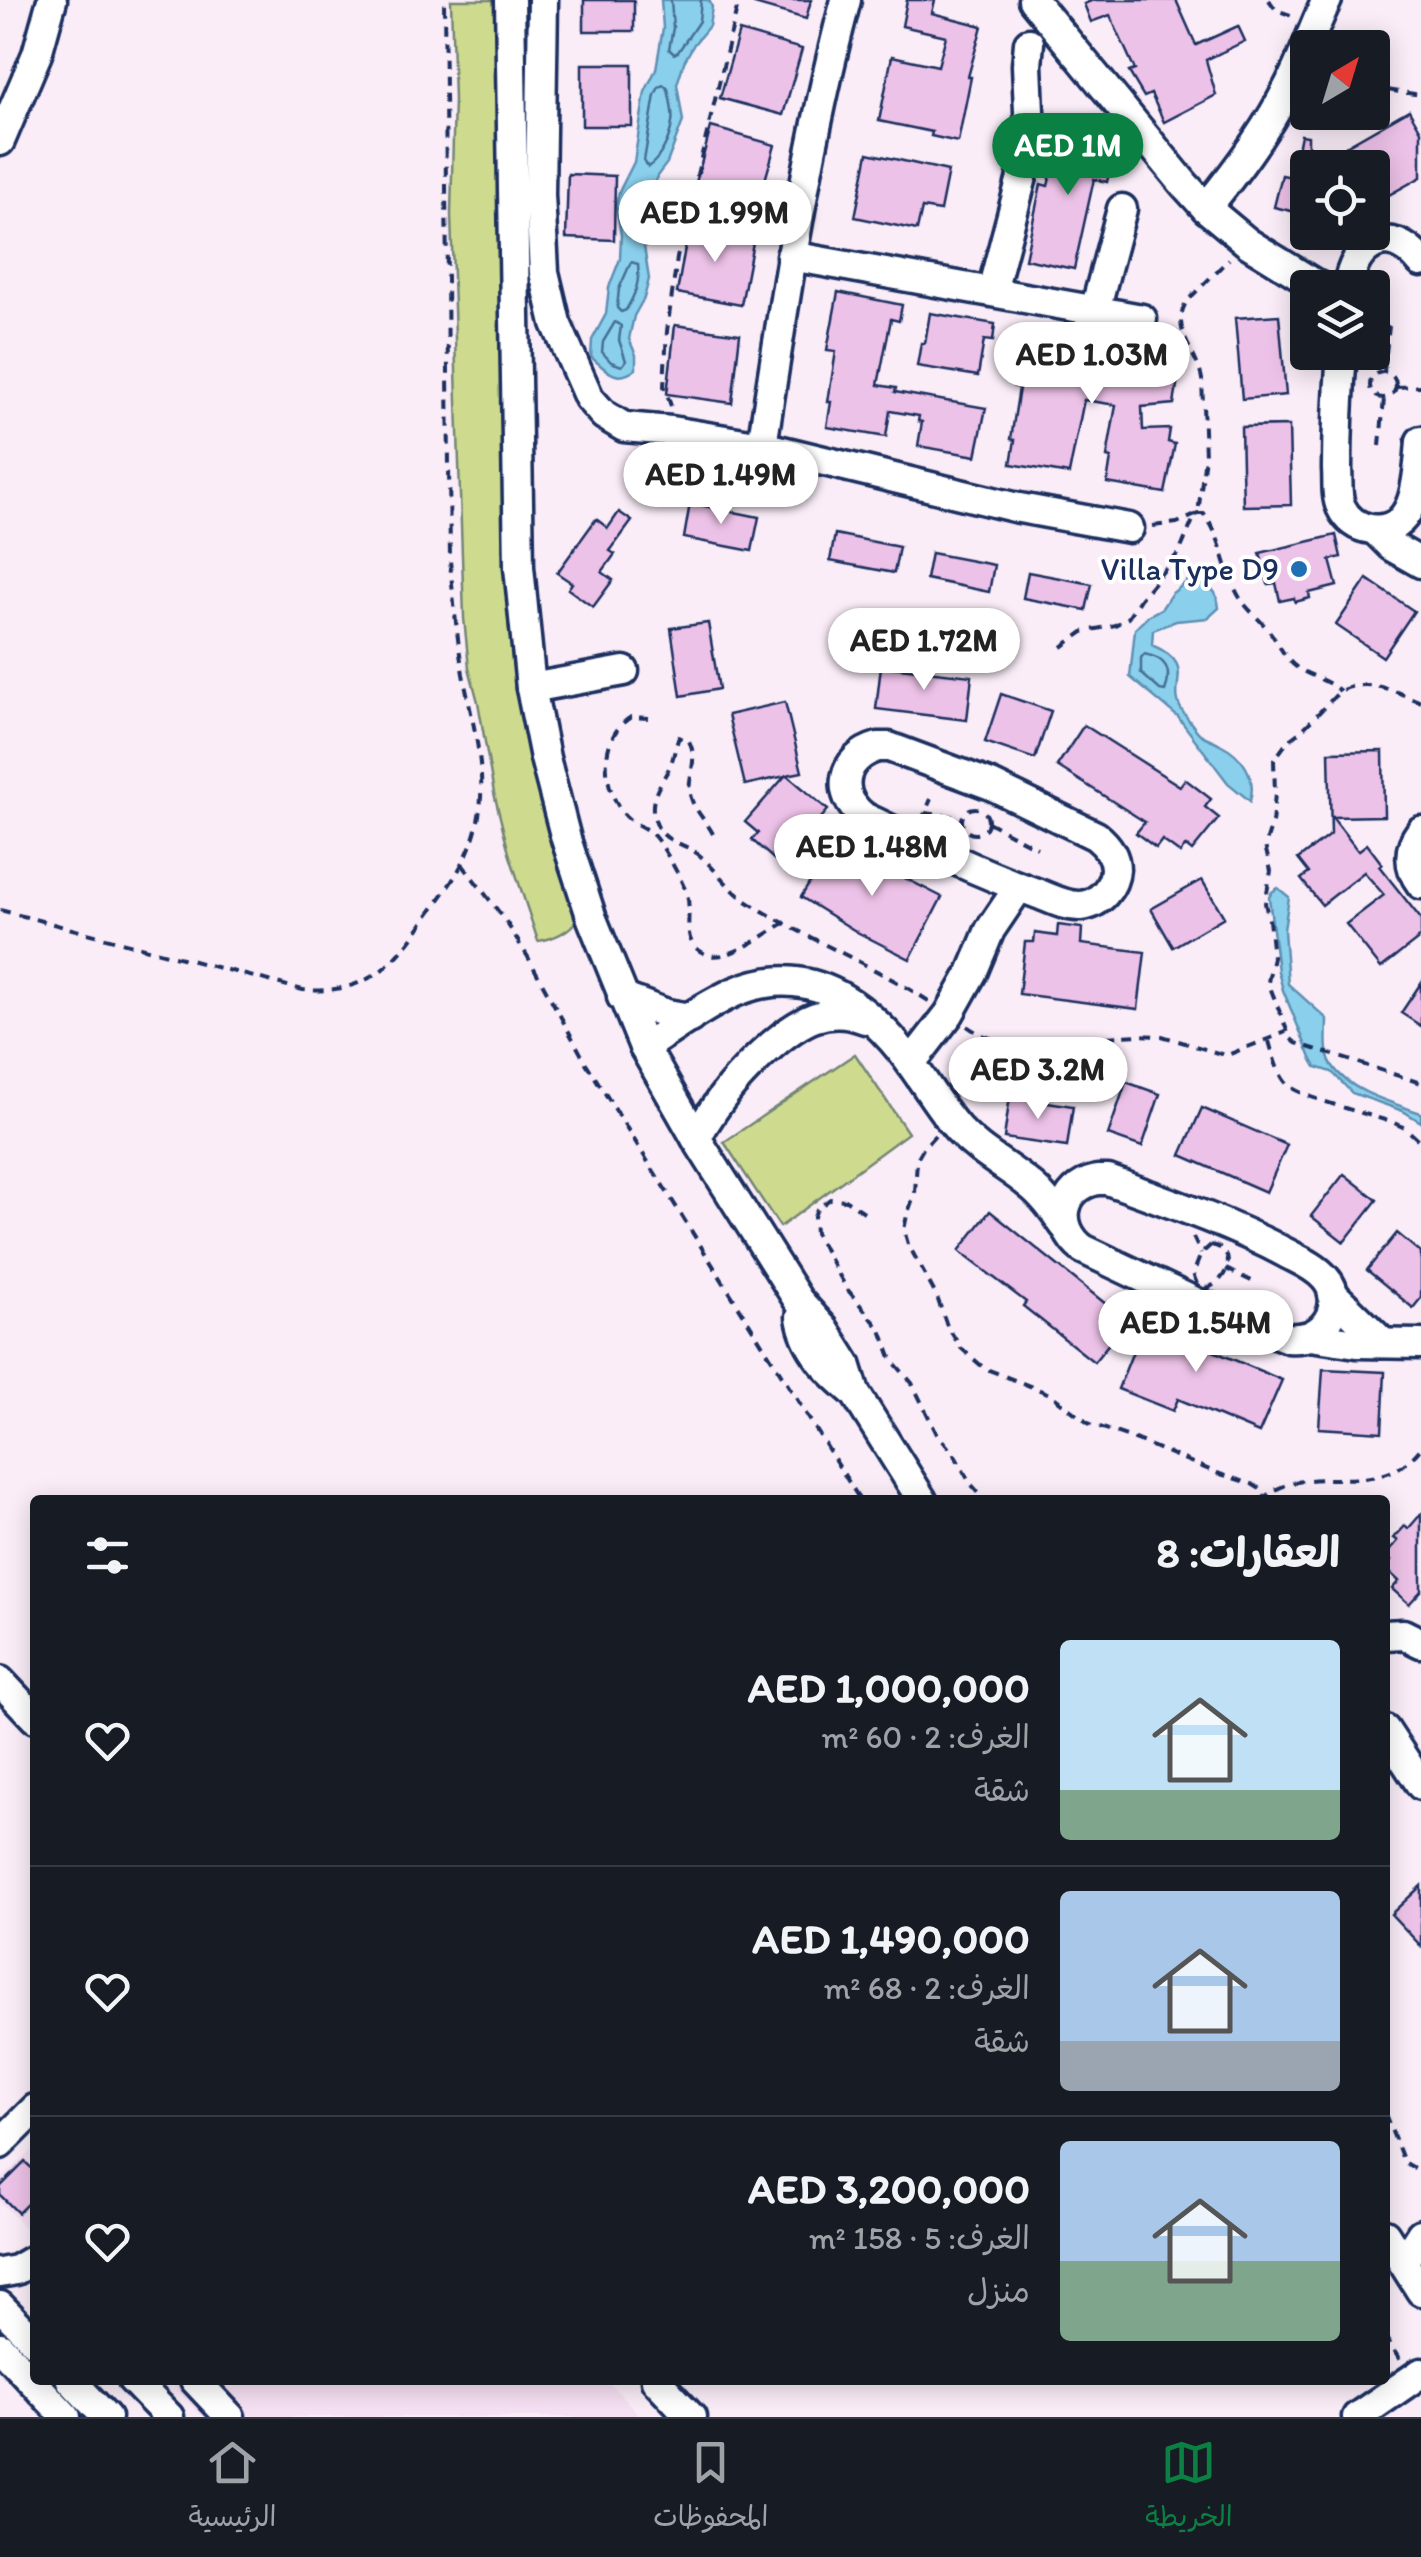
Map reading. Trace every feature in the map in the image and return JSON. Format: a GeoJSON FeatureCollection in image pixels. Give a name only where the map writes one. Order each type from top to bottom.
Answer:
{"type":"FeatureCollection","features":[{"type":"Feature","properties":{"kind":"street"},"geometry":{"type":"LineString","coordinates":[[0,141],[38,54],[52,0]]}},
{"type":"Feature","properties":{"kind":"street"},"geometry":{"type":"LineString","coordinates":[[510,0],[519,567],[531,688],[566,839],[592,919],[644,1047],[798,1300],[824,1329],[846,1364],[854,1393],[919,1495]]}},
{"type":"Feature","properties":{"kind":"street"},"geometry":{"type":"LineString","coordinates":[[543,0],[541,246],[556,324],[584,388],[604,416],[624,428],[671,431],[762,446],[1014,507],[1129,528]]}},
{"type":"Feature","properties":{"kind":"street"},"geometry":{"type":"LineString","coordinates":[[762,446],[791,256],[846,0]]}},
{"type":"Feature","properties":{"kind":"street"},"geometry":{"type":"LineString","coordinates":[[1033,0],[1206,208],[1248,243],[1291,270]]}},
{"type":"Feature","properties":{"kind":"street"},"geometry":{"type":"LineString","coordinates":[[1206,208],[1273,116],[1302,61],[1322,11]]}},
{"type":"Feature","properties":{"kind":"street"},"geometry":{"type":"LineString","coordinates":[[992,292],[1027,158],[1029,42]]}},
{"type":"Feature","properties":{"kind":"street"},"geometry":{"type":"LineString","coordinates":[[1095,310],[1122,210]]}},
{"type":"Feature","properties":{"kind":"street"},"geometry":{"type":"LineString","coordinates":[[1353,270],[1359,254],[1377,243],[1398,243],[1421,262]]}},
{"type":"Feature","properties":{"kind":"street"},"geometry":{"type":"LineString","coordinates":[[791,256],[1142,319]]}},
{"type":"Feature","properties":{"kind":"street"},"geometry":{"type":"LineString","coordinates":[[1341,370],[1337,441],[1340,506],[1354,524],[1375,530],[1392,546],[1421,562]]}},
{"type":"Feature","properties":{"kind":"street"},"geometry":{"type":"LineString","coordinates":[[1375,530],[1404,518],[1414,498],[1421,441]]}},
{"type":"Feature","properties":{"kind":"street"},"geometry":{"type":"LineString","coordinates":[[1404,518],[1421,546]]}},
{"type":"Feature","properties":{"kind":"street"},"geometry":{"type":"LineString","coordinates":[[531,688],[624,670]]}},
{"type":"Feature","properties":{"kind":"street"},"geometry":{"type":"LineString","coordinates":[[889,748],[968,776],[1096,836],[1114,861],[1107,892],[1091,903],[1069,905],[1019,887],[880,825],[856,810],[846,792],[852,762],[868,750],[889,748]]}},
{"type":"Feature","properties":{"kind":"street"},"geometry":{"type":"LineString","coordinates":[[1421,831],[1410,855],[1421,884]]}},
{"type":"Feature","properties":{"kind":"street"},"geometry":{"type":"LineString","coordinates":[[987,874],[993,911],[990,930]]}},
{"type":"Feature","properties":{"kind":"street"},"geometry":{"type":"LineString","coordinates":[[911,1063],[948,1014],[972,973],[990,930],[1019,887]]}},
{"type":"Feature","properties":{"kind":"street"},"geometry":{"type":"LineString","coordinates":[[644,1047],[732,994],[756,984],[809,984],[846,998],[911,1063],[958,1129],[990,1158],[1041,1194],[1083,1250],[1167,1290],[1288,1338],[1421,1344]]}},
{"type":"Feature","properties":{"kind":"street"},"geometry":{"type":"LineString","coordinates":[[809,984],[813,1016]]}},
{"type":"Feature","properties":{"kind":"street"},"geometry":{"type":"LineString","coordinates":[[622,997],[690,1018]]}},
{"type":"Feature","properties":{"kind":"street"},"geometry":{"type":"LineString","coordinates":[[696,1138],[731,1084],[789,1031],[813,1016],[846,1013],[876,1024]]}},
{"type":"Feature","properties":{"kind":"street"},"geometry":{"type":"LineString","coordinates":[[1064,1225],[1066,1204],[1078,1188],[1087,1182],[1108,1180],[1212,1218],[1315,1269],[1330,1284],[1332,1315],[1310,1336]]}},
{"type":"Feature","properties":{"kind":"street"},"geometry":{"type":"LineString","coordinates":[[1026,1181],[1078,1188]]}},
{"type":"Feature","properties":{"kind":"street"},"geometry":{"type":"LineString","coordinates":[[1333,1294],[1380,1341]]}},
{"type":"Feature","properties":{"kind":"street"},"geometry":{"type":"LineString","coordinates":[[1390,1635],[1404,1634],[1421,1643]]}},
{"type":"Feature","properties":{"kind":"street"},"geometry":{"type":"LineString","coordinates":[[0,1681],[30,1713]]}},
{"type":"Feature","properties":{"kind":"street"},"geometry":{"type":"LineString","coordinates":[[1390,1738],[1421,1785]]}},
{"type":"Feature","properties":{"kind":"street"},"geometry":{"type":"LineString","coordinates":[[0,2144],[30,2113]]}},
{"type":"Feature","properties":{"kind":"street"},"geometry":{"type":"LineString","coordinates":[[1402,2262],[1421,2234]]}},
{"type":"Feature","properties":{"kind":"street"},"geometry":{"type":"LineString","coordinates":[[1390,2242],[1421,2291]]}},
{"type":"Feature","properties":{"kind":"street"},"geometry":{"type":"LineString","coordinates":[[0,2306],[30,2340]]}},
{"type":"Feature","properties":{"kind":"street"},"geometry":{"type":"LineString","coordinates":[[0,2346],[30,2346]]}},
{"type":"Feature","properties":{"kind":"street"},"geometry":{"type":"LineString","coordinates":[[0,2346],[30,2378]]}},
{"type":"Feature","properties":{"kind":"street"},"geometry":{"type":"LineString","coordinates":[[1357,2417],[1416,2376]]}},
{"type":"Feature","properties":{"kind":"street"},"geometry":{"type":"LineString","coordinates":[[36,2385],[66,2417]]}},
{"type":"Feature","properties":{"kind":"street"},"geometry":{"type":"LineString","coordinates":[[76,2385],[106,2417]]}},
{"type":"Feature","properties":{"kind":"street"},"geometry":{"type":"LineString","coordinates":[[139,2385],[169,2417]]}},
{"type":"Feature","properties":{"kind":"street"},"geometry":{"type":"LineString","coordinates":[[200,2385],[230,2417]]}},
{"type":"Feature","properties":{"kind":"street"},"geometry":{"type":"LineString","coordinates":[[661,2385],[691,2417]]}},
{"type":"Feature","properties":{"kind":"path"},"geometry":{"type":"LineString","coordinates":[[0,910],[303,990],[334,990],[361,982],[388,967],[410,942],[462,864],[476,828],[482,790],[480,752],[458,638],[448,521],[444,0]]}},
{"type":"Feature","properties":{"kind":"path"},"geometry":{"type":"LineString","coordinates":[[671,431],[675,418],[664,386],[677,258],[740,0]]}},
{"type":"Feature","properties":{"kind":"path"},"geometry":{"type":"LineString","coordinates":[[1269,0],[1280,13],[1322,11]]}},
{"type":"Feature","properties":{"kind":"path"},"geometry":{"type":"LineString","coordinates":[[1390,90],[1421,95]]}},
{"type":"Feature","properties":{"kind":"path"},"geometry":{"type":"LineString","coordinates":[[1062,647],[1082,632],[1128,618],[1180,551],[1198,514],[1204,456],[1202,379],[1182,334],[1182,309],[1248,243]]}},
{"type":"Feature","properties":{"kind":"path"},"geometry":{"type":"LineString","coordinates":[[1384,372],[1393,377],[1396,386],[1392,395],[1384,398],[1375,395],[1370,387],[1374,376],[1384,372]]}},
{"type":"Feature","properties":{"kind":"path"},"geometry":{"type":"LineString","coordinates":[[1396,386],[1421,386]]}},
{"type":"Feature","properties":{"kind":"path"},"geometry":{"type":"LineString","coordinates":[[1380,446],[1384,398]]}},
{"type":"Feature","properties":{"kind":"path"},"geometry":{"type":"LineString","coordinates":[[1129,528],[1177,523],[1204,514],[1240,598],[1273,635],[1288,660],[1340,691]]}},
{"type":"Feature","properties":{"kind":"path"},"geometry":{"type":"LineString","coordinates":[[1421,702],[1373,685],[1340,691],[1288,741],[1274,760],[1272,823],[1265,846],[1271,872],[1265,904],[1273,956],[1268,982],[1286,1032],[1303,1045],[1421,1083]]}},
{"type":"Feature","properties":{"kind":"path"},"geometry":{"type":"LineString","coordinates":[[649,718],[630,717],[617,728],[607,760],[607,778],[620,810],[652,834],[685,889],[688,932],[694,945],[712,956],[727,955],[786,922]]}},
{"type":"Feature","properties":{"kind":"path"},"geometry":{"type":"LineString","coordinates":[[713,834],[690,794],[693,747],[689,740],[679,737],[654,798],[654,818],[669,840],[697,853],[736,894],[888,976],[979,1035],[995,1041],[1014,1044],[1162,1036],[1230,1054],[1286,1032]]}},
{"type":"Feature","properties":{"kind":"path"},"geometry":{"type":"LineString","coordinates":[[970,809],[981,809],[988,822],[984,831],[975,834],[966,830],[963,818],[970,809]]}},
{"type":"Feature","properties":{"kind":"path"},"geometry":{"type":"LineString","coordinates":[[925,813],[963,818]]}},
{"type":"Feature","properties":{"kind":"path"},"geometry":{"type":"LineString","coordinates":[[988,822],[1038,848]]}},
{"type":"Feature","properties":{"kind":"path"},"geometry":{"type":"LineString","coordinates":[[462,864],[520,945],[593,1074],[857,1495]]}},
{"type":"Feature","properties":{"kind":"path"},"geometry":{"type":"LineString","coordinates":[[1268,1039],[1280,1075],[1288,1085],[1394,1122],[1421,1142]]}},
{"type":"Feature","properties":{"kind":"path"},"geometry":{"type":"LineString","coordinates":[[938,1132],[917,1159],[915,1194],[904,1230],[947,1326],[961,1348],[984,1368],[1050,1394],[1088,1423],[1252,1484],[1261,1495]]}},
{"type":"Feature","properties":{"kind":"path"},"geometry":{"type":"LineString","coordinates":[[864,1212],[846,1200],[830,1200],[814,1216],[815,1232],[846,1289],[881,1330],[892,1360],[912,1383],[937,1434],[981,1495]]}},
{"type":"Feature","properties":{"kind":"path"},"geometry":{"type":"LineString","coordinates":[[1212,1245],[1225,1249],[1226,1268],[1220,1282],[1212,1287],[1202,1287],[1194,1279],[1201,1254],[1212,1245]]}},
{"type":"Feature","properties":{"kind":"path"},"geometry":{"type":"LineString","coordinates":[[1226,1268],[1256,1283]]}},
{"type":"Feature","properties":{"kind":"path"},"geometry":{"type":"LineString","coordinates":[[1268,1495],[1280,1486],[1302,1480],[1382,1476],[1405,1465],[1421,1448]]}},
{"type":"Feature","properties":{"kind":"path"},"geometry":{"type":"LineString","coordinates":[[1390,2127],[1404,2162],[1421,2172]]}},
{"type":"Feature","properties":{"kind":"path"},"geometry":{"type":"LineString","coordinates":[[1390,2342],[1416,2376]]}},
{"type":"Feature","properties":{"kind":"shaded area"},"geometry":{"type":"Polygon","coordinates":[[[30,2153],[30,2233],[0,2202],[0,2180],[30,2153]]]}},
{"type":"Feature","properties":{"kind":"shaded area"},"geometry":{"type":"Polygon","coordinates":[[[173,2385],[612,2385],[641,2417],[203,2417],[173,2385]]]}},
{"type":"Feature","properties":{"kind":"green space"},"geometry":{"type":"Polygon","coordinates":[[[451,0],[495,0],[507,611],[531,758],[578,918],[561,934],[538,941],[494,793],[469,668],[464,618],[451,214],[451,0]]]}},
{"type":"Feature","properties":{"kind":"green space"},"geometry":{"type":"Polygon","coordinates":[[[855,1054],[908,1133],[780,1227],[724,1142],[855,1054]]]}},
{"type":"Feature","properties":{"kind":"water"},"geometry":{"type":"Polygon","coordinates":[[[661,0],[709,0],[712,7],[709,26],[684,62],[677,84],[683,121],[647,206],[643,240],[649,279],[629,339],[636,355],[636,369],[618,375],[591,357],[592,340],[606,314],[609,287],[620,259],[616,206],[634,162],[645,92],[656,69],[663,28],[661,0]]]}},
{"type":"Feature","properties":{"kind":"water"},"geometry":{"type":"Polygon","coordinates":[[[1189,580],[1210,588],[1219,608],[1208,618],[1176,621],[1153,630],[1152,645],[1175,661],[1179,705],[1193,726],[1201,735],[1235,754],[1246,767],[1251,783],[1250,801],[1228,783],[1178,717],[1130,677],[1135,629],[1189,580]]]}},
{"type":"Feature","properties":{"kind":"water"},"geometry":{"type":"Polygon","coordinates":[[[1278,888],[1289,897],[1284,930],[1288,984],[1327,1019],[1327,1049],[1332,1065],[1360,1089],[1421,1113],[1421,1122],[1403,1111],[1352,1093],[1332,1072],[1316,1067],[1278,971],[1269,897],[1278,888]]]}},
{"type":"Feature","properties":{"kind":"building"},"geometry":{"type":"Polygon","coordinates":[[[584,0],[634,0],[634,31],[584,31],[584,0]]]}},
{"type":"Feature","properties":{"kind":"building"},"geometry":{"type":"Polygon","coordinates":[[[755,0],[811,0],[806,19],[754,4],[755,0]]]}},
{"type":"Feature","properties":{"kind":"building"},"geometry":{"type":"Polygon","coordinates":[[[907,0],[935,0],[932,13],[982,26],[968,77],[958,142],[879,121],[892,56],[938,66],[946,36],[902,26],[907,0]]]}},
{"type":"Feature","properties":{"kind":"building"},"geometry":{"type":"Polygon","coordinates":[[[1093,0],[1176,0],[1196,45],[1238,26],[1245,41],[1206,60],[1216,95],[1164,122],[1151,94],[1144,97],[1129,72],[1135,70],[1110,15],[1091,22],[1084,4],[1093,0]]]}},
{"type":"Feature","properties":{"kind":"building"},"geometry":{"type":"Polygon","coordinates":[[[739,31],[802,49],[783,115],[720,98],[739,31]]]}},
{"type":"Feature","properties":{"kind":"building"},"geometry":{"type":"Polygon","coordinates":[[[582,64],[632,64],[632,126],[582,126],[582,64]]]}},
{"type":"Feature","properties":{"kind":"building"},"geometry":{"type":"Polygon","coordinates":[[[1409,110],[1421,131],[1421,177],[1390,194],[1390,150],[1348,150],[1346,146],[1374,130],[1390,130],[1390,121],[1409,110]]]}},
{"type":"Feature","properties":{"kind":"building"},"geometry":{"type":"Polygon","coordinates":[[[711,127],[775,145],[756,212],[693,194],[711,127]]]}},
{"type":"Feature","properties":{"kind":"building"},"geometry":{"type":"Polygon","coordinates":[[[1062,129],[1116,143],[1107,182],[1094,179],[1074,269],[1025,259],[1041,184],[1048,186],[1062,129]]]}},
{"type":"Feature","properties":{"kind":"building"},"geometry":{"type":"Polygon","coordinates":[[[1301,135],[1308,136],[1308,150],[1298,150],[1301,135]]]}},
{"type":"Feature","properties":{"kind":"building"},"geometry":{"type":"Polygon","coordinates":[[[868,153],[948,171],[940,211],[922,208],[917,230],[855,217],[868,153]]]}},
{"type":"Feature","properties":{"kind":"building"},"geometry":{"type":"Polygon","coordinates":[[[568,174],[615,176],[614,240],[566,238],[568,174]]]}},
{"type":"Feature","properties":{"kind":"building"},"geometry":{"type":"Polygon","coordinates":[[[1282,175],[1290,177],[1290,211],[1274,207],[1282,175]]]}},
{"type":"Feature","properties":{"kind":"building"},"geometry":{"type":"Polygon","coordinates":[[[689,225],[754,237],[741,305],[677,293],[689,225]]]}},
{"type":"Feature","properties":{"kind":"building"},"geometry":{"type":"Polygon","coordinates":[[[838,292],[902,305],[899,321],[891,319],[878,385],[896,388],[895,392],[986,408],[976,456],[918,446],[922,422],[918,421],[919,416],[890,411],[886,437],[827,427],[836,351],[827,350],[838,292]]]}},
{"type":"Feature","properties":{"kind":"building"},"geometry":{"type":"Polygon","coordinates":[[[930,313],[995,324],[993,341],[984,340],[978,376],[917,366],[930,313]]]}},
{"type":"Feature","properties":{"kind":"building"},"geometry":{"type":"Polygon","coordinates":[[[1279,315],[1286,395],[1242,399],[1235,318],[1279,315]]]}},
{"type":"Feature","properties":{"kind":"building"},"geometry":{"type":"Polygon","coordinates":[[[675,325],[740,334],[732,403],[667,394],[675,325]]]}},
{"type":"Feature","properties":{"kind":"building"},"geometry":{"type":"Polygon","coordinates":[[[1025,330],[1181,360],[1174,404],[1142,407],[1143,430],[1170,429],[1168,442],[1175,444],[1165,493],[1107,483],[1116,405],[1084,400],[1069,474],[1011,464],[1019,388],[1013,386],[1025,330]]]}},
{"type":"Feature","properties":{"kind":"building"},"geometry":{"type":"Polygon","coordinates":[[[1289,426],[1291,505],[1243,506],[1241,427],[1289,426]]]}},
{"type":"Feature","properties":{"kind":"building"},"geometry":{"type":"Polygon","coordinates":[[[690,503],[759,517],[752,551],[684,538],[690,503]]]}},
{"type":"Feature","properties":{"kind":"building"},"geometry":{"type":"Polygon","coordinates":[[[619,512],[632,521],[610,551],[615,554],[602,572],[613,580],[593,607],[568,589],[572,583],[557,573],[596,519],[608,528],[619,512]]]}},
{"type":"Feature","properties":{"kind":"building"},"geometry":{"type":"Polygon","coordinates":[[[835,534],[899,547],[894,573],[830,561],[835,534]]]}},
{"type":"Feature","properties":{"kind":"building","name":"Villa Type D9"},"geometry":{"type":"Polygon","coordinates":[[[1336,535],[1341,557],[1330,560],[1337,586],[1309,593],[1310,598],[1295,602],[1294,598],[1280,601],[1276,583],[1268,584],[1260,553],[1336,535]]]}},
{"type":"Feature","properties":{"kind":"building"},"geometry":{"type":"Polygon","coordinates":[[[931,553],[994,565],[989,592],[926,579],[931,553]]]}},
{"type":"Feature","properties":{"kind":"building"},"geometry":{"type":"Polygon","coordinates":[[[1028,572],[1092,584],[1086,610],[1023,598],[1028,572]]]}},
{"type":"Feature","properties":{"kind":"building"},"geometry":{"type":"Polygon","coordinates":[[[1367,579],[1414,611],[1383,657],[1336,625],[1367,579]]]}},
{"type":"Feature","properties":{"kind":"building"},"geometry":{"type":"Polygon","coordinates":[[[708,623],[719,689],[681,696],[671,628],[708,623]]]}},
{"type":"Feature","properties":{"kind":"building"},"geometry":{"type":"Polygon","coordinates":[[[881,666],[972,676],[967,720],[876,709],[881,666]]]}},
{"type":"Feature","properties":{"kind":"building"},"geometry":{"type":"Polygon","coordinates":[[[1001,694],[1051,711],[1035,759],[985,742],[1001,694]]]}},
{"type":"Feature","properties":{"kind":"building"},"geometry":{"type":"Polygon","coordinates":[[[785,702],[802,772],[787,775],[828,810],[815,825],[812,822],[777,862],[752,840],[758,833],[745,822],[785,776],[745,785],[728,715],[785,702]]]}},
{"type":"Feature","properties":{"kind":"building"},"geometry":{"type":"Polygon","coordinates":[[[1084,725],[1180,786],[1185,779],[1211,799],[1205,807],[1219,818],[1192,851],[1186,846],[1180,853],[1162,840],[1156,848],[1136,833],[1145,822],[1057,766],[1084,725]]]}},
{"type":"Feature","properties":{"kind":"building"},"geometry":{"type":"Polygon","coordinates":[[[1383,751],[1384,816],[1332,817],[1358,851],[1367,844],[1382,864],[1379,866],[1421,919],[1421,937],[1381,968],[1346,924],[1384,895],[1364,872],[1322,905],[1301,879],[1309,873],[1298,859],[1331,834],[1329,752],[1383,751]]]}},
{"type":"Feature","properties":{"kind":"building"},"geometry":{"type":"Polygon","coordinates":[[[836,839],[942,897],[910,959],[801,897],[836,839]]]}},
{"type":"Feature","properties":{"kind":"building"},"geometry":{"type":"Polygon","coordinates":[[[1202,880],[1224,917],[1173,947],[1151,909],[1202,880]]]}},
{"type":"Feature","properties":{"kind":"building"},"geometry":{"type":"Polygon","coordinates":[[[1058,925],[1082,928],[1081,944],[1145,952],[1138,1009],[1019,994],[1025,942],[1034,942],[1035,933],[1057,936],[1058,925]]]}},
{"type":"Feature","properties":{"kind":"building"},"geometry":{"type":"Polygon","coordinates":[[[1421,983],[1421,1026],[1401,1013],[1421,983]]]}},
{"type":"Feature","properties":{"kind":"building"},"geometry":{"type":"Polygon","coordinates":[[[1126,1082],[1160,1094],[1142,1147],[1108,1135],[1126,1082]]]}},
{"type":"Feature","properties":{"kind":"building"},"geometry":{"type":"Polygon","coordinates":[[[1010,1096],[1073,1106],[1067,1147],[1004,1138],[1010,1096]]]}},
{"type":"Feature","properties":{"kind":"building"},"geometry":{"type":"Polygon","coordinates":[[[1202,1108],[1287,1145],[1266,1192],[1181,1155],[1202,1108]]]}},
{"type":"Feature","properties":{"kind":"building"},"geometry":{"type":"Polygon","coordinates":[[[1344,1174],[1377,1200],[1344,1242],[1311,1216],[1344,1174]]]}},
{"type":"Feature","properties":{"kind":"building"},"geometry":{"type":"Polygon","coordinates":[[[990,1211],[1127,1321],[1094,1362],[1023,1306],[1026,1302],[959,1251],[990,1211]]]}},
{"type":"Feature","properties":{"kind":"building"},"geometry":{"type":"Polygon","coordinates":[[[1397,1233],[1421,1253],[1421,1298],[1413,1308],[1367,1270],[1397,1233]]]}},
{"type":"Feature","properties":{"kind":"building"},"geometry":{"type":"Polygon","coordinates":[[[1149,1311],[1204,1333],[1199,1345],[1282,1380],[1259,1433],[1178,1399],[1173,1411],[1118,1389],[1149,1311]]]}},
{"type":"Feature","properties":{"kind":"building"},"geometry":{"type":"Polygon","coordinates":[[[1323,1369],[1385,1372],[1382,1432],[1319,1428],[1323,1369]]]}},
{"type":"Feature","properties":{"kind":"building"},"geometry":{"type":"Polygon","coordinates":[[[1421,1514],[1421,1591],[1409,1604],[1392,1589],[1399,1581],[1390,1573],[1390,1550],[1398,1541],[1394,1538],[1405,1526],[1408,1529],[1421,1514]]]}},
{"type":"Feature","properties":{"kind":"building"},"geometry":{"type":"Polygon","coordinates":[[[1421,1886],[1421,1946],[1391,1914],[1421,1886]]]}},
{"type":"Feature","properties":{"kind":"building"},"geometry":{"type":"Polygon","coordinates":[[[25,2162],[30,2166],[30,2201],[18,2213],[0,2195],[0,2187],[25,2162]]]}},
{"type":"Feature","properties":{"kind":"place","name":"Villa Type D9"},"geometry":{"type":"Point","coordinates":[1299,569]}}]}
